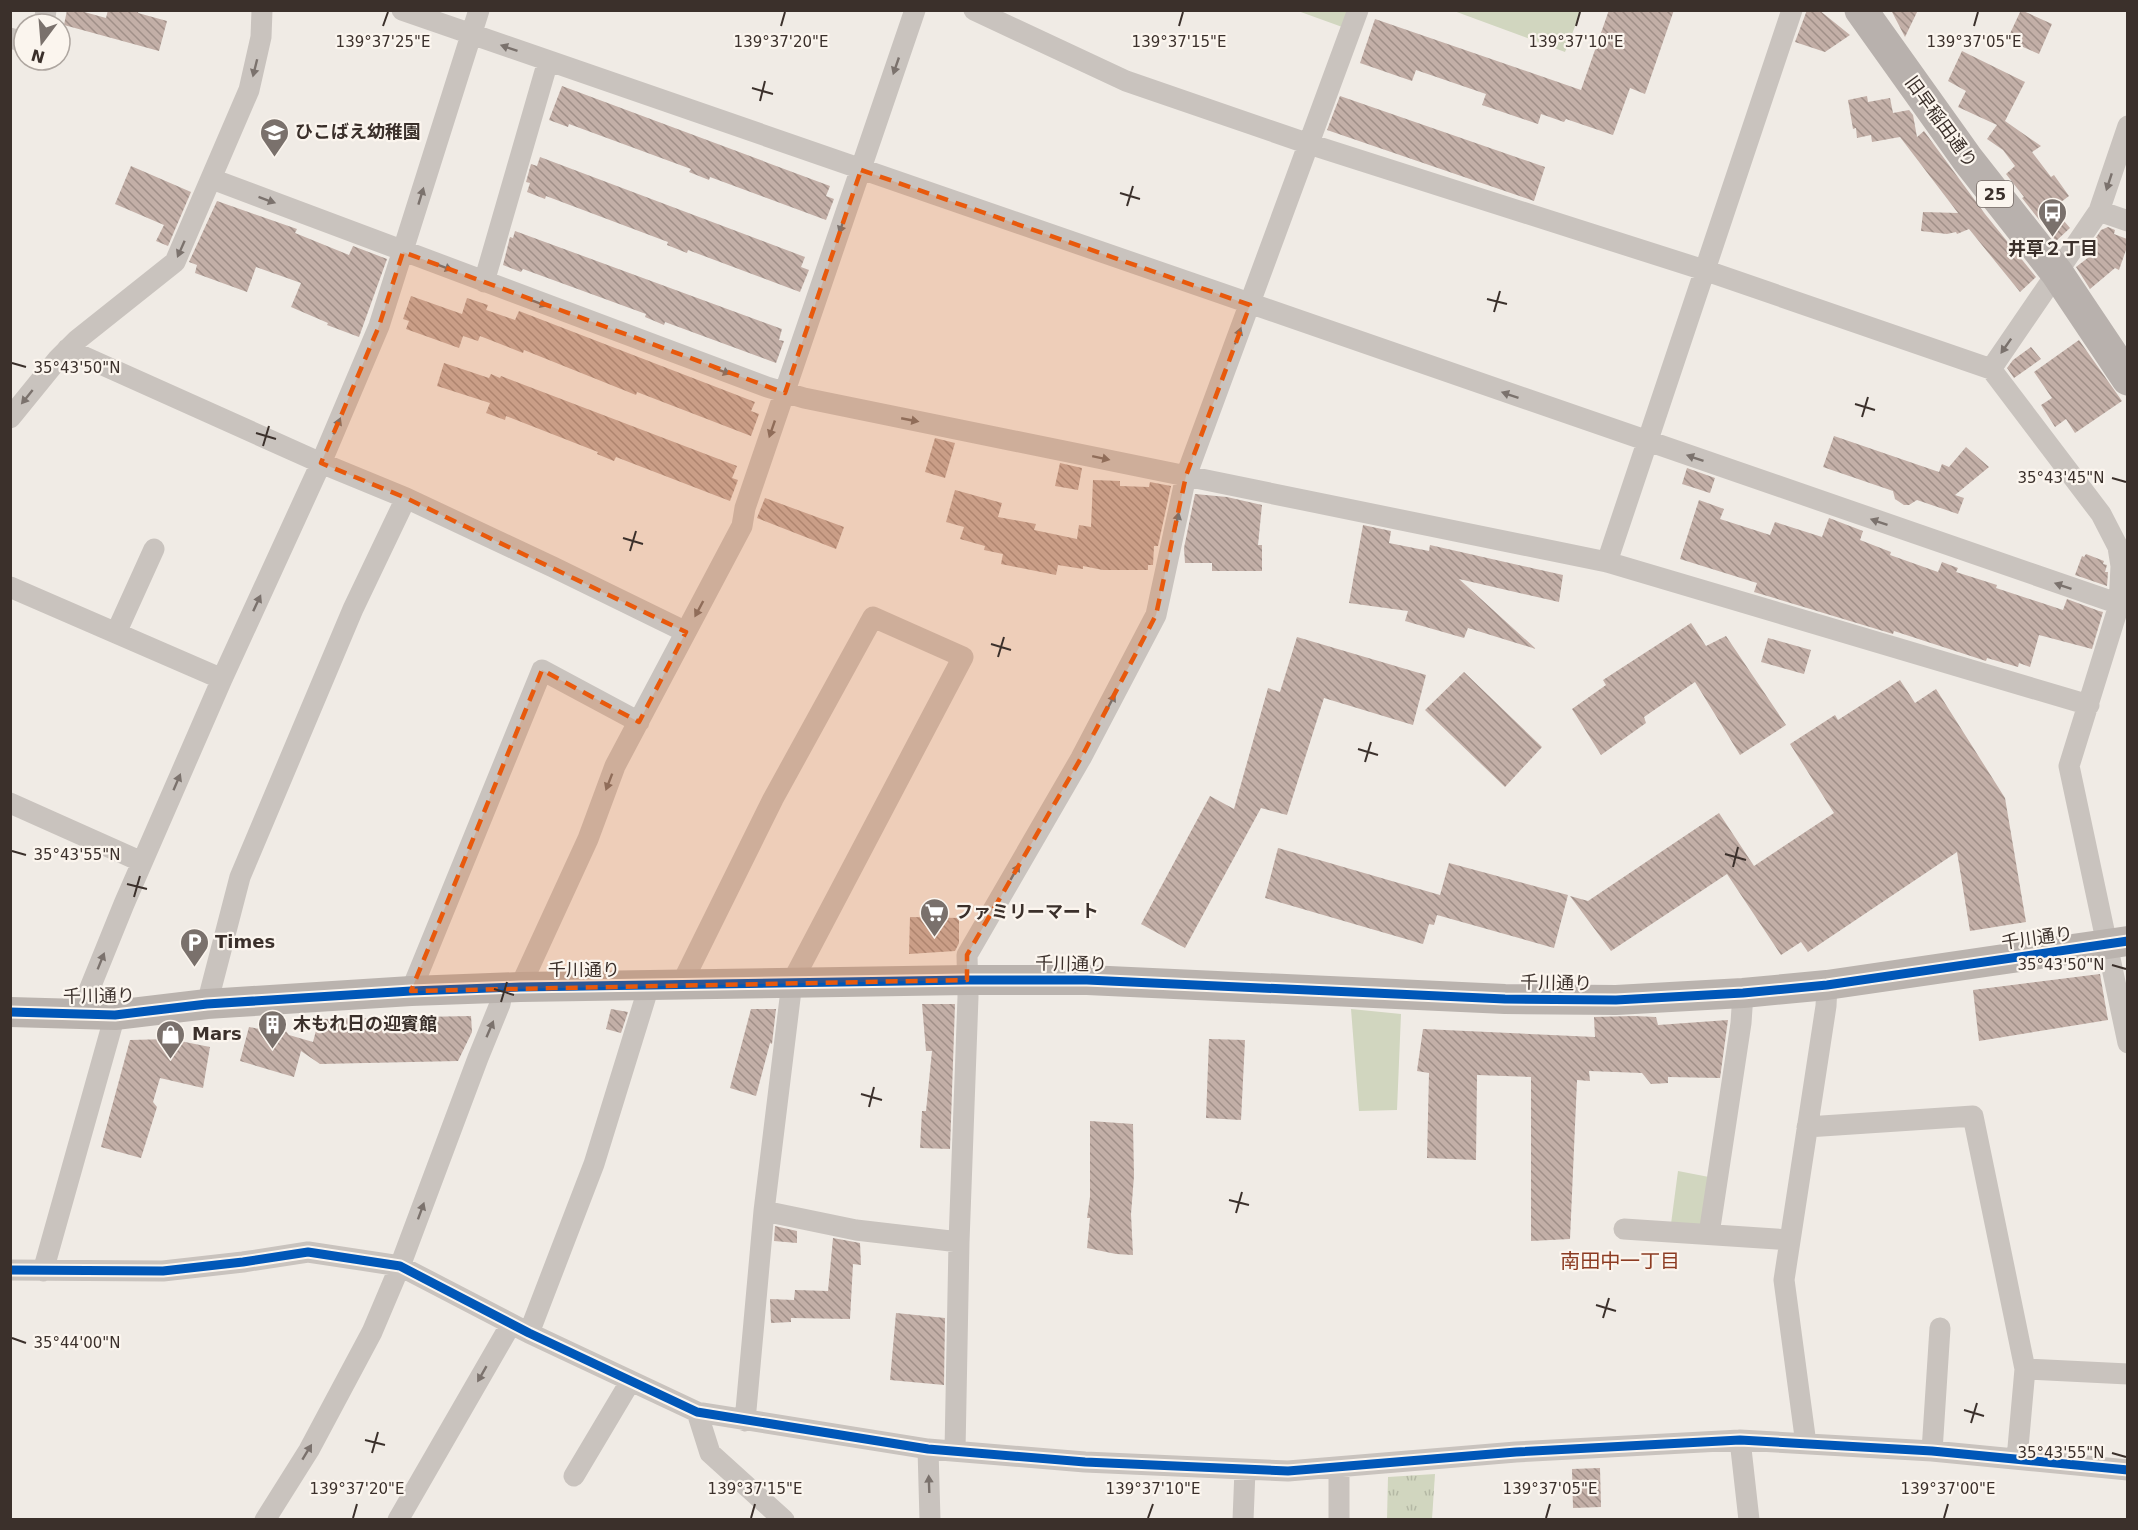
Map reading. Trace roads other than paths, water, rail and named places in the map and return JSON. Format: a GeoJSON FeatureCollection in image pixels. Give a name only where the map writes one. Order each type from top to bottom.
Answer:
{"type":"FeatureCollection","features":[{"type":"Feature","properties":{"kind":"main road","name":"旧早稲田通り"},"geometry":{"type":"LineString","coordinates":[[1862,10],[1968,160],[2057,273],[2127,379]]}},
{"type":"Feature","properties":{"kind":"main road","name":"千川通り"},"geometry":{"type":"LineString","coordinates":[[10,1012],[115,1015],[207,1004],[512,987],[967,980],[1087,980],[1505,999],[1616,1000],[1743,993],[1827,985],[2118,943]]}},
{"type":"Feature","properties":{"kind":"street"},"geometry":{"type":"LineString","coordinates":[[10,418],[67,349],[175,262],[213,179],[249,90],[257,65],[262,10]]}},
{"type":"Feature","properties":{"kind":"street"},"geometry":{"type":"LineString","coordinates":[[402,10],[2123,606]]}},
{"type":"Feature","properties":{"kind":"street"},"geometry":{"type":"LineString","coordinates":[[79,1015],[142,862],[222,679],[321,463],[379,326],[478,10]]}},
{"type":"Feature","properties":{"kind":"street"},"geometry":{"type":"LineString","coordinates":[[266,1520],[309,1450],[372,1332],[400,1266],[500,1004],[512,987],[588,839],[615,766],[742,526],[745,508],[915,10]]}},
{"type":"Feature","properties":{"kind":"street"},"geometry":{"type":"LineString","coordinates":[[974,10],[1126,81],[1309,144],[1704,270],[1991,369],[2101,514],[2118,547],[2123,606],[2069,766],[2118,943],[2127,1043]]}},
{"type":"Feature","properties":{"kind":"street"},"geometry":{"type":"LineString","coordinates":[[955,1451],[959,1242],[968,997],[967,956],[1081,758],[1156,615],[1186,476],[1358,10]]}},
{"type":"Feature","properties":{"kind":"street"},"geometry":{"type":"LineString","coordinates":[[1606,562],[1792,10]]}},
{"type":"Feature","properties":{"kind":"street"},"geometry":{"type":"LineString","coordinates":[[484,282],[548,61]]}},
{"type":"Feature","properties":{"kind":"street"},"geometry":{"type":"LineString","coordinates":[[1991,369],[2099,211],[2127,126]]}},
{"type":"Feature","properties":{"kind":"street"},"geometry":{"type":"LineString","coordinates":[[213,179],[785,393],[1606,562],[2088,705]]}},
{"type":"Feature","properties":{"kind":"street"},"geometry":{"type":"LineString","coordinates":[[2099,211],[2127,221]]}},
{"type":"Feature","properties":{"kind":"street"},"geometry":{"type":"LineString","coordinates":[[67,349],[321,463],[406,498],[686,632]]}},
{"type":"Feature","properties":{"kind":"street"},"geometry":{"type":"LineString","coordinates":[[207,1004],[240,876],[353,609],[406,498]]}},
{"type":"Feature","properties":{"kind":"street"},"geometry":{"type":"LineString","coordinates":[[116,633],[154,549]]}},
{"type":"Feature","properties":{"kind":"street"},"geometry":{"type":"LineString","coordinates":[[10,587],[222,679]]}},
{"type":"Feature","properties":{"kind":"street"},"geometry":{"type":"LineString","coordinates":[[681,985],[773,799],[873,617],[963,657],[792,982],[764,1211],[745,1421]]}},
{"type":"Feature","properties":{"kind":"street"},"geometry":{"type":"LineString","coordinates":[[411,991],[542,670],[639,722]]}},
{"type":"Feature","properties":{"kind":"street"},"geometry":{"type":"LineString","coordinates":[[10,802],[142,862]]}},
{"type":"Feature","properties":{"kind":"street"},"geometry":{"type":"LineString","coordinates":[[1806,1444],[1784,1280],[1826,1006],[1827,985]]}},
{"type":"Feature","properties":{"kind":"street"},"geometry":{"type":"LineString","coordinates":[[398,1520],[520,1328],[594,1164],[649,986]]}},
{"type":"Feature","properties":{"kind":"street"},"geometry":{"type":"LineString","coordinates":[[1709,1234],[1741,1023],[1743,993]]}},
{"type":"Feature","properties":{"kind":"street"},"geometry":{"type":"LineString","coordinates":[[43,1271],[115,1015]]}},
{"type":"Feature","properties":{"kind":"street"},"geometry":{"type":"LineString","coordinates":[[1807,1127],[1973,1116],[2025,1370],[2017,1459]]}},
{"type":"Feature","properties":{"kind":"street"},"geometry":{"type":"LineString","coordinates":[[764,1211],[856,1230],[959,1242]]}},
{"type":"Feature","properties":{"kind":"street"},"geometry":{"type":"LineString","coordinates":[[1624,1229],[1790,1240]]}},
{"type":"Feature","properties":{"kind":"street"},"geometry":{"type":"LineString","coordinates":[[10,1270],[163,1271],[308,1252],[400,1266],[520,1328],[696,1412],[928,1449],[1084,1462],[1288,1471],[1516,1452],[1740,1440],[1932,1451],[2127,1470]]}},
{"type":"Feature","properties":{"kind":"street"},"geometry":{"type":"LineString","coordinates":[[1932,1451],[1940,1328]]}},
{"type":"Feature","properties":{"kind":"street"},"geometry":{"type":"LineString","coordinates":[[2025,1370],[2127,1374]]}},
{"type":"Feature","properties":{"kind":"street"},"geometry":{"type":"LineString","coordinates":[[574,1476],[630,1382]]}},
{"type":"Feature","properties":{"kind":"street"},"geometry":{"type":"LineString","coordinates":[[696,1412],[710,1453],[784,1520]]}},
{"type":"Feature","properties":{"kind":"street"},"geometry":{"type":"LineString","coordinates":[[1740,1440],[1749,1520]]}},
{"type":"Feature","properties":{"kind":"street"},"geometry":{"type":"LineString","coordinates":[[928,1449],[930,1520]]}},
{"type":"Feature","properties":{"kind":"street"},"geometry":{"type":"LineString","coordinates":[[1338,1467],[1339,1520]]}},
{"type":"Feature","properties":{"kind":"street"},"geometry":{"type":"LineString","coordinates":[[1243,1520],[1245,1470]]}},
{"type":"Feature","properties":{"kind":"place","name":"ひこばえ幼稚園"},"geometry":{"type":"Point","coordinates":[274,158]}},
{"type":"Feature","properties":{"kind":"place","name":"井草２丁目"},"geometry":{"type":"Point","coordinates":[2053,238]}},
{"type":"Feature","properties":{"kind":"place","name":"ファミリーマート"},"geometry":{"type":"Point","coordinates":[934,938]}},
{"type":"Feature","properties":{"kind":"place","name":"Times"},"geometry":{"type":"Point","coordinates":[194,968]}},
{"type":"Feature","properties":{"kind":"place","name":"木もれ日の迎賓館"},"geometry":{"type":"Point","coordinates":[272,1050]}},
{"type":"Feature","properties":{"kind":"place","name":"Mars"},"geometry":{"type":"Point","coordinates":[171,1060]}},
{"type":"Feature","properties":{"kind":"district","name":"南田中一丁目"},"geometry":{"type":"Point","coordinates":[1620,1261]}}]}
